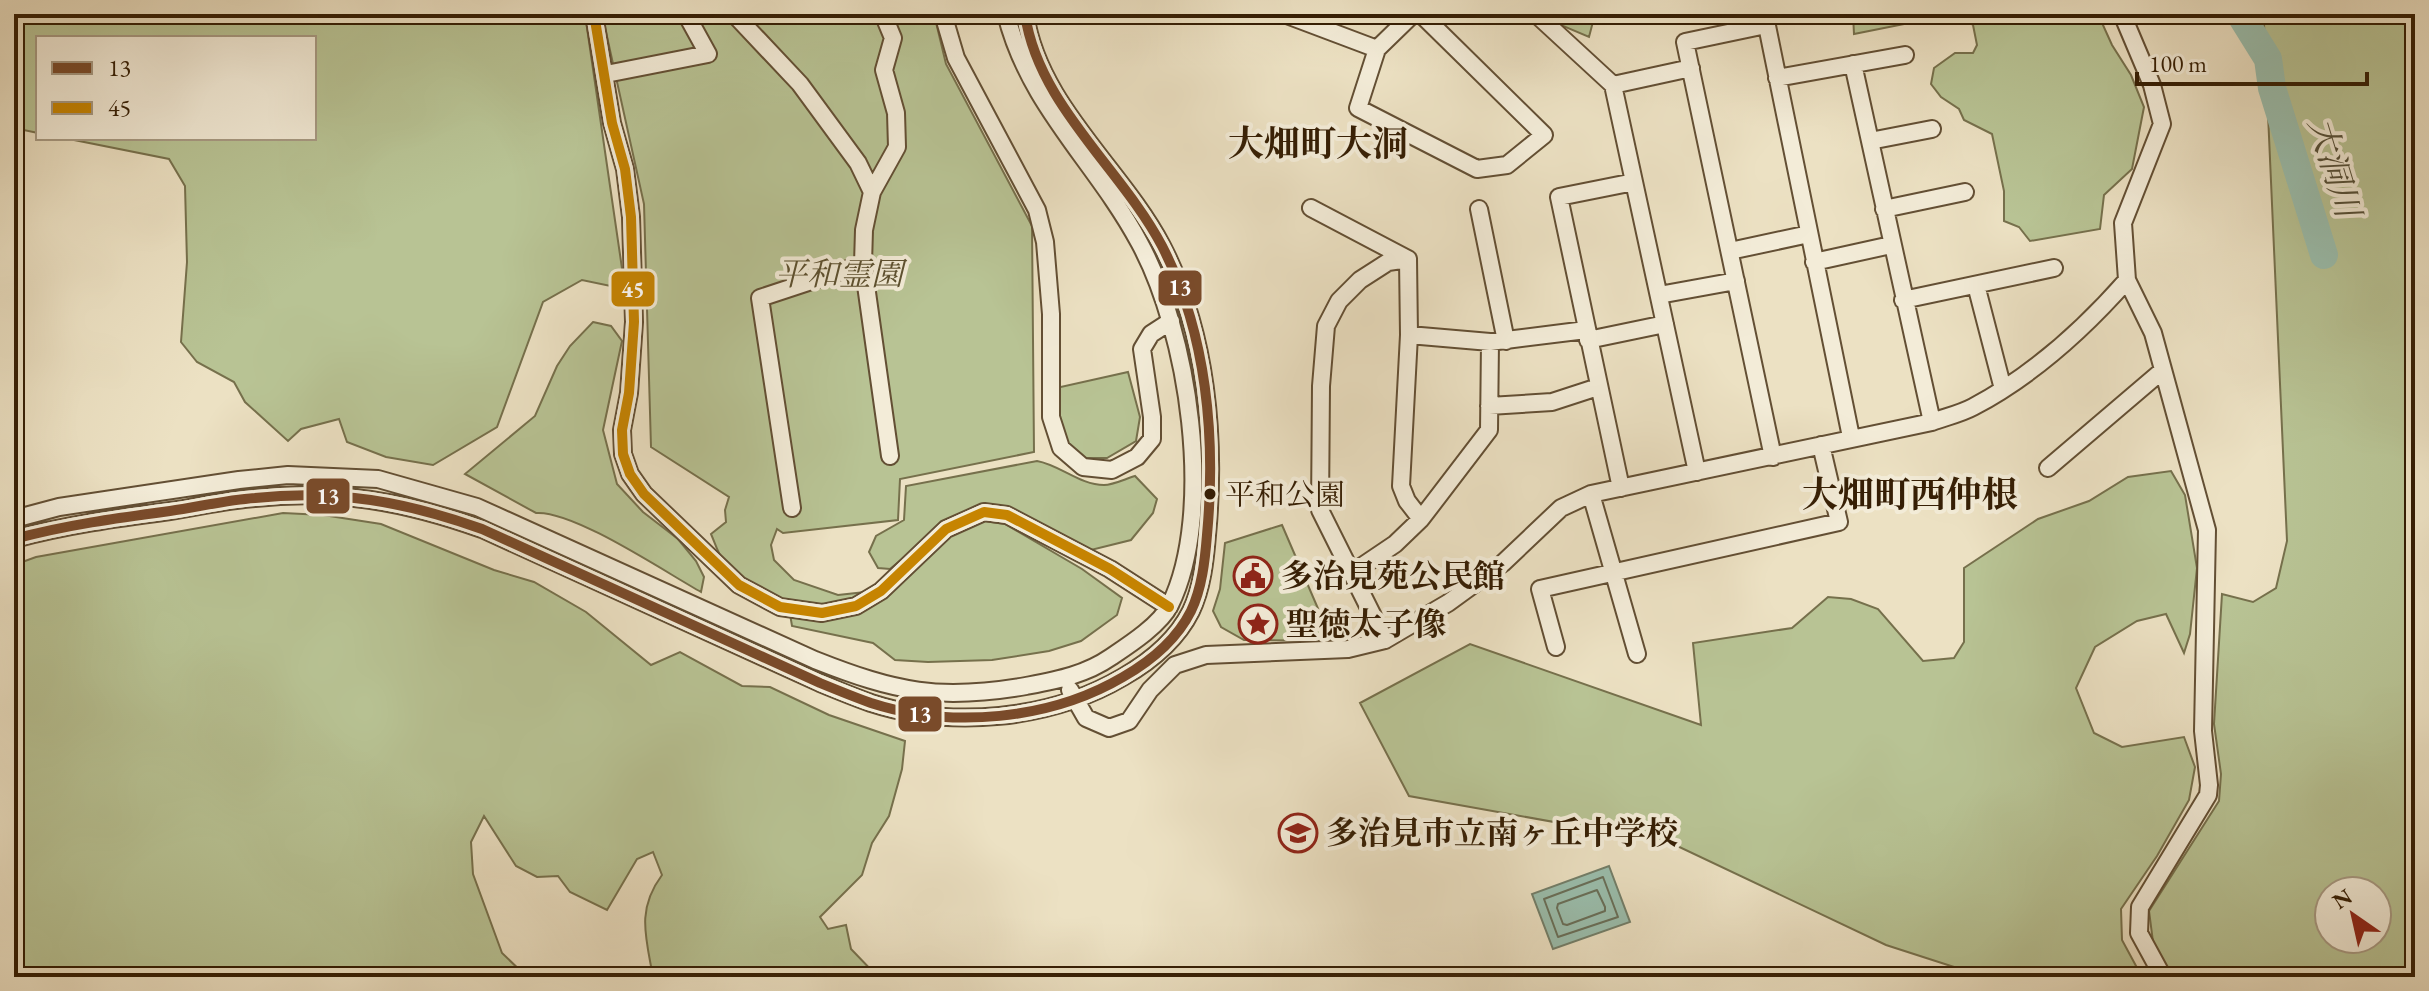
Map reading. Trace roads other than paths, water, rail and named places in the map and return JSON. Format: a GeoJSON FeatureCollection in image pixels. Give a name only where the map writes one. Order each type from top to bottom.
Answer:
{"type":"FeatureCollection","features":[{"type":"Feature","properties":{"kind":"street"},"geometry":{"type":"LineString","coordinates":[[594,14],[612,123],[625,169],[631,217],[634,322],[629,393],[622,430],[623,454],[630,474],[644,494],[739,585],[780,607],[822,613],[856,606],[881,591],[946,529],[984,512],[1007,515],[1110,569],[1169,607]]}},
{"type":"Feature","properties":{"kind":"street"},"geometry":{"type":"LineString","coordinates":[[606,74],[708,54],[686,14]]}},
{"type":"Feature","properties":{"kind":"street"},"geometry":{"type":"LineString","coordinates":[[734,14],[800,84],[858,163],[872,192]]}},
{"type":"Feature","properties":{"kind":"street"},"geometry":{"type":"LineString","coordinates":[[883,14],[893,38],[884,70],[896,113],[897,147],[872,192],[864,230],[863,264],[890,456]]}},
{"type":"Feature","properties":{"kind":"street"},"geometry":{"type":"LineString","coordinates":[[943,14],[956,58],[1037,210],[1045,242],[1051,314],[1051,417],[1061,448],[1083,467],[1112,470],[1137,457],[1152,439],[1152,417],[1142,349],[1151,334],[1171,321]]}},
{"type":"Feature","properties":{"kind":"street"},"geometry":{"type":"LineString","coordinates":[[14,519],[59,507],[239,480],[288,475],[378,479],[477,507],[868,681],[911,691],[952,695],[1064,679],[1095,668],[1139,638],[1169,607],[1184,562],[1191,516],[1193,461],[1188,394],[1171,321],[1157,279],[1126,219],[1045,107],[1022,63],[1006,14]]}},
{"type":"Feature","properties":{"kind":"street"},"geometry":{"type":"LineString","coordinates":[[14,539],[63,526],[255,498],[330,495],[382,500],[434,512],[482,529],[820,683],[872,703],[956,717],[1006,715],[1075,700],[1149,662],[1176,635],[1192,610],[1204,568],[1211,467],[1203,370],[1191,325],[1163,247],[1137,204],[1066,109],[1042,68],[1027,30],[1025,14]]}},
{"type":"Feature","properties":{"kind":"street"},"geometry":{"type":"LineString","coordinates":[[1413,14],[1377,49],[1358,108],[1477,169],[1507,165],[1544,135],[1421,14]]}},
{"type":"Feature","properties":{"kind":"street"},"geometry":{"type":"LineString","coordinates":[[1536,14],[1613,85],[1697,472]]}},
{"type":"Feature","properties":{"kind":"street"},"geometry":{"type":"LineString","coordinates":[[2122,14],[2152,85],[2162,124],[2123,223],[2127,280],[2153,333],[2207,530],[2203,731],[2208,795],[2140,907],[2139,933],[2163,977]]}},
{"type":"Feature","properties":{"kind":"street"},"geometry":{"type":"LineString","coordinates":[[1287,15],[1377,49]]}},
{"type":"Feature","properties":{"kind":"street"},"geometry":{"type":"LineString","coordinates":[[1773,457],[1685,42],[1766,19],[1851,437]]}},
{"type":"Feature","properties":{"kind":"street"},"geometry":{"type":"LineString","coordinates":[[1777,78],[1905,55]]}},
{"type":"Feature","properties":{"kind":"street"},"geometry":{"type":"LineString","coordinates":[[1853,64],[1932,422]]}},
{"type":"Feature","properties":{"kind":"street"},"geometry":{"type":"LineString","coordinates":[[1613,85],[1691,68]]}},
{"type":"Feature","properties":{"kind":"street"},"geometry":{"type":"LineString","coordinates":[[1870,141],[1932,129]]}},
{"type":"Feature","properties":{"kind":"street"},"geometry":{"type":"LineString","coordinates":[[1621,488],[1559,197],[1634,182]]}},
{"type":"Feature","properties":{"kind":"street"},"geometry":{"type":"LineString","coordinates":[[1884,209],[1965,192]]}},
{"type":"Feature","properties":{"kind":"street"},"geometry":{"type":"LineString","coordinates":[[1311,208],[1408,259]]}},
{"type":"Feature","properties":{"kind":"street"},"geometry":{"type":"LineString","coordinates":[[1352,573],[1395,544],[1421,519],[1489,430],[1489,406],[1498,342],[1479,209]]}},
{"type":"Feature","properties":{"kind":"street"},"geometry":{"type":"LineString","coordinates":[[1730,251],[1809,234]]}},
{"type":"Feature","properties":{"kind":"street"},"geometry":{"type":"LineString","coordinates":[[1814,262],[1891,245]]}},
{"type":"Feature","properties":{"kind":"street"},"geometry":{"type":"LineString","coordinates":[[1385,640],[1320,510],[1321,386],[1326,326],[1339,301],[1360,280],[1388,262],[1408,259]]}},
{"type":"Feature","properties":{"kind":"street"},"geometry":{"type":"LineString","coordinates":[[1408,259],[1409,335],[1401,486],[1407,501],[1421,519]]}},
{"type":"Feature","properties":{"kind":"street"},"geometry":{"type":"LineString","coordinates":[[792,508],[760,298],[863,264]]}},
{"type":"Feature","properties":{"kind":"street"},"geometry":{"type":"LineString","coordinates":[[1903,300],[2054,268]]}},
{"type":"Feature","properties":{"kind":"street"},"geometry":{"type":"LineString","coordinates":[[1064,679],[1086,718],[1109,728],[1129,721],[1150,690],[1175,665],[1206,655],[1348,649],[1385,640],[1448,603],[1503,563],[1561,508],[1591,494],[1932,422],[1971,408],[2062,346],[2097,314],[2127,280]]}},
{"type":"Feature","properties":{"kind":"street"},"geometry":{"type":"LineString","coordinates":[[1659,295],[1736,281]]}},
{"type":"Feature","properties":{"kind":"street"},"geometry":{"type":"LineString","coordinates":[[1976,285],[2003,389]]}},
{"type":"Feature","properties":{"kind":"street"},"geometry":{"type":"LineString","coordinates":[[1409,335],[1498,342],[1587,335],[1665,324]]}},
{"type":"Feature","properties":{"kind":"street"},"geometry":{"type":"LineString","coordinates":[[2048,468],[2163,370]]}},
{"type":"Feature","properties":{"kind":"street"},"geometry":{"type":"LineString","coordinates":[[1489,406],[1552,402],[1598,387]]}},
{"type":"Feature","properties":{"kind":"street"},"geometry":{"type":"LineString","coordinates":[[1556,647],[1540,589],[1839,522],[1821,445]]}},
{"type":"Feature","properties":{"kind":"street"},"geometry":{"type":"LineString","coordinates":[[1591,494],[1637,654]]}},
{"type":"Feature","properties":{"kind":"water"},"geometry":{"type":"Polygon","coordinates":[[[1609,866],[1630,922],[1553,949],[1532,894],[1609,866]]]}},
{"type":"Feature","properties":{"kind":"waterway","name":"大洞川"},"geometry":{"type":"LineString","coordinates":[[2240,14],[2268,59],[2272,88],[2324,255]]}},
{"type":"Feature","properties":{"kind":"place","name":"平和公園"},"geometry":{"type":"Point","coordinates":[1210,494]}},
{"type":"Feature","properties":{"kind":"place","name":"多治見苑公民館"},"geometry":{"type":"Point","coordinates":[1253,576]}},
{"type":"Feature","properties":{"kind":"place","name":"聖徳太子像"},"geometry":{"type":"Point","coordinates":[1258,624]}},
{"type":"Feature","properties":{"kind":"place","name":"多治見市立南ヶ丘中学校"},"geometry":{"type":"Point","coordinates":[1298,833]}},
{"type":"Feature","properties":{"kind":"district","name":"大畑町大洞"},"geometry":{"type":"Point","coordinates":[1318,143]}},
{"type":"Feature","properties":{"kind":"district","name":"大畑町西仲根"},"geometry":{"type":"Point","coordinates":[1910,494]}},
{"type":"Feature","properties":{"kind":"park label","name":"平和霊園"},"geometry":{"type":"Point","coordinates":[839,274]}}]}
